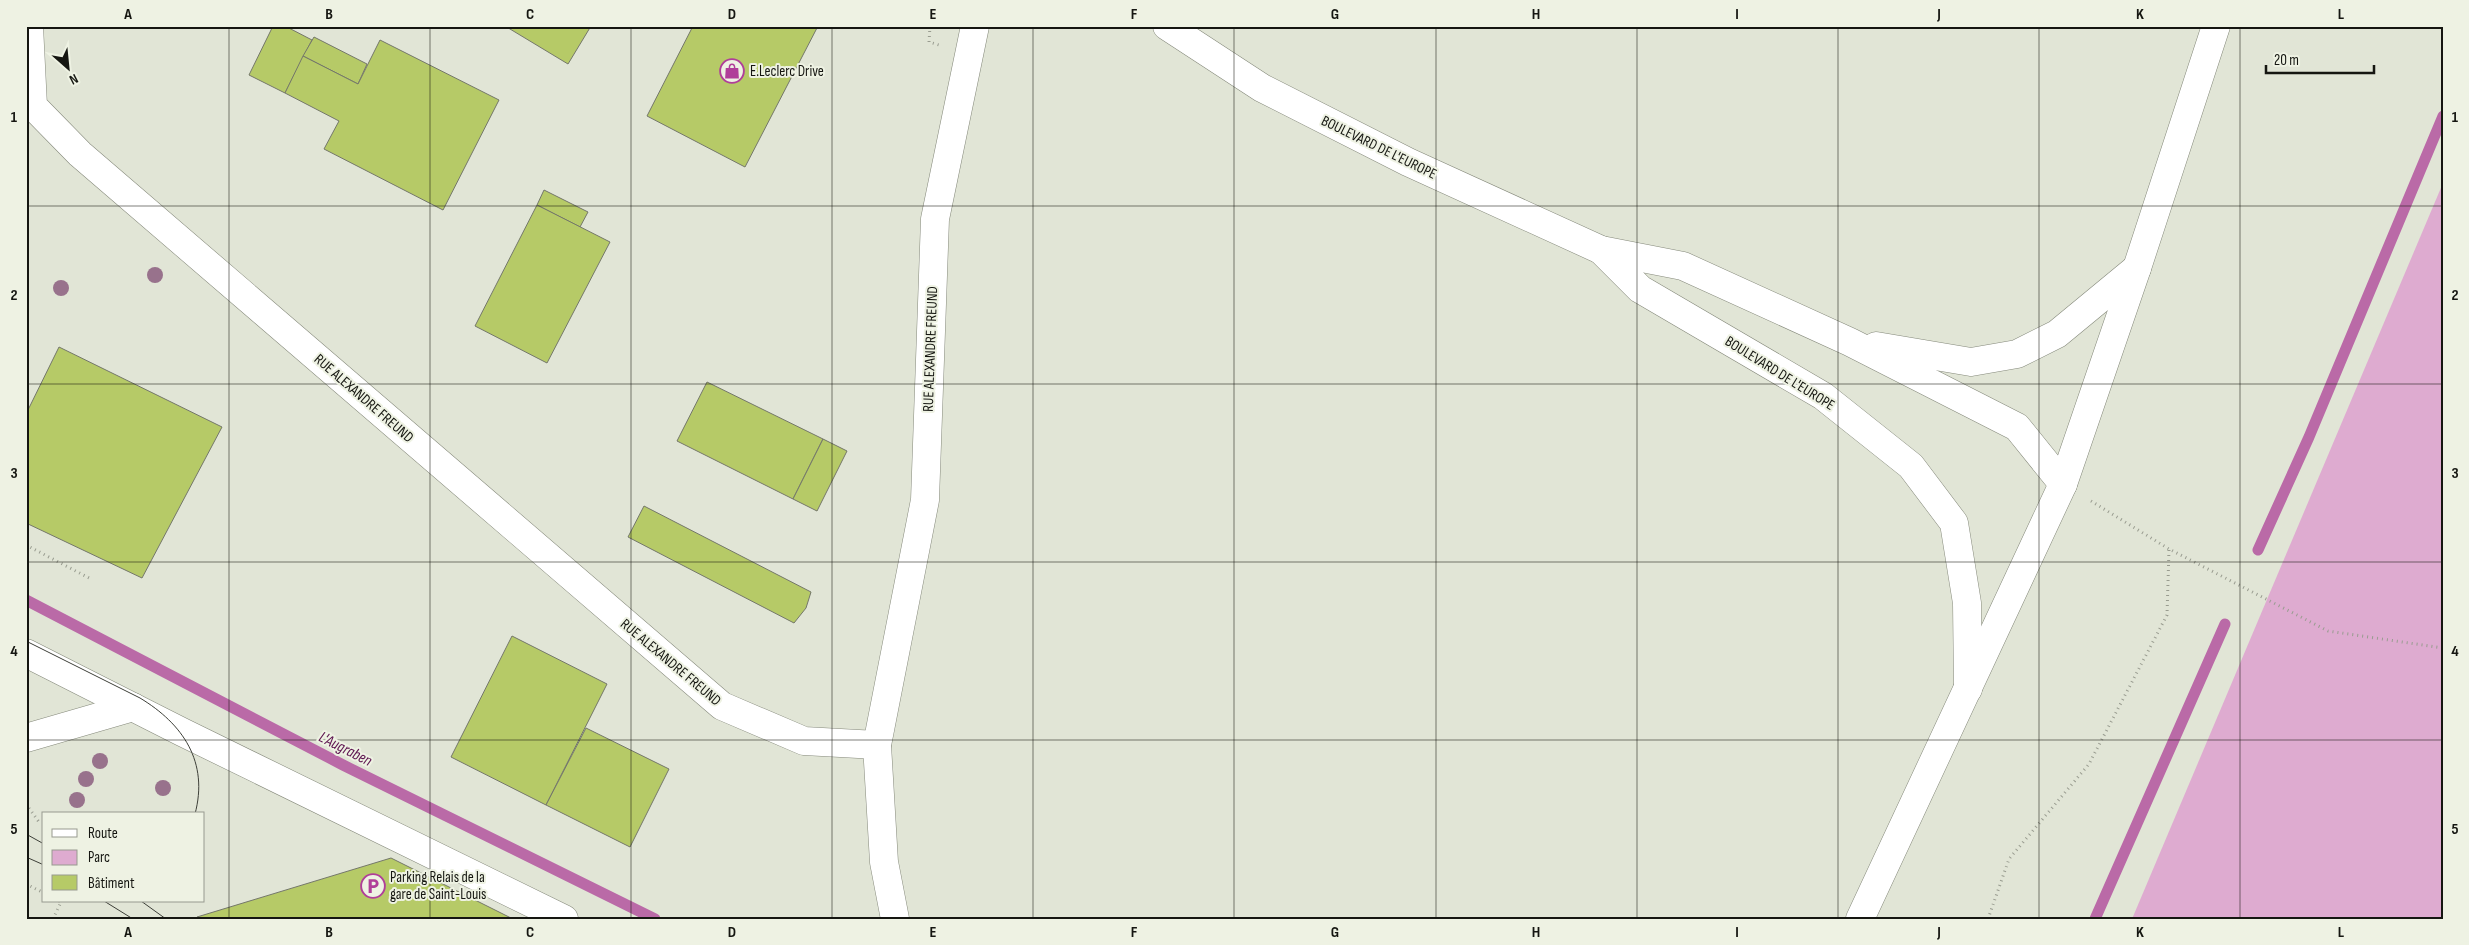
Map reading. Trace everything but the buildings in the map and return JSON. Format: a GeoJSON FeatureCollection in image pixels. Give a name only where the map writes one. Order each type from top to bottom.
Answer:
{"type":"FeatureCollection","features":[{"type":"Feature","properties":{"kind":"street","name":"RUE ALEXANDRE FREUND"},"geometry":{"type":"LineString","coordinates":[[28,43],[33,106],[80,154],[722,706],[804,741],[877,745],[925,500],[935,219],[975,26]]}},
{"type":"Feature","properties":{"kind":"street","name":"BOULEVARD DE L'EUROPE"},"geometry":{"type":"LineString","coordinates":[[1167,26],[1262,88],[1408,162],[1601,250],[1683,266],[1850,342],[2016,427],[2063,484]]}},
{"type":"Feature","properties":{"kind":"street"},"geometry":{"type":"LineString","coordinates":[[1860,919],[2063,484],[2137,268],[2216,26]]}},
{"type":"Feature","properties":{"kind":"street","name":"BOULEVARD DE L'EUROPE"},"geometry":{"type":"LineString","coordinates":[[1601,250],[1640,289],[1823,396],[1911,466],[1954,523],[1967,603],[1968,689]]}},
{"type":"Feature","properties":{"kind":"street","name":"BOULEVARD DE L'EUROPE"},"geometry":{"type":"LineString","coordinates":[[1850,342],[1971,362],[2017,354],[2057,334],[2137,268]]}},
{"type":"Feature","properties":{"kind":"street"},"geometry":{"type":"LineString","coordinates":[[26,653],[564,919]]}},
{"type":"Feature","properties":{"kind":"street"},"geometry":{"type":"LineString","coordinates":[[26,738],[133,707]]}},
{"type":"Feature","properties":{"kind":"street"},"geometry":{"type":"LineString","coordinates":[[877,745],[884,862],[895,919]]}},
{"type":"Feature","properties":{"kind":"path"},"geometry":{"type":"LineString","coordinates":[[2063,484],[2169,549],[2328,631],[2443,648]]}},
{"type":"Feature","properties":{"kind":"path"},"geometry":{"type":"LineString","coordinates":[[26,545],[92,579]]}},
{"type":"Feature","properties":{"kind":"path"},"geometry":{"type":"LineString","coordinates":[[1988,919],[2009,859],[2089,764],[2167,615],[2169,549]]}},
{"type":"Feature","properties":{"kind":"path"},"geometry":{"type":"LineString","coordinates":[[26,804],[39,822]]}},
{"type":"Feature","properties":{"kind":"path"},"geometry":{"type":"LineString","coordinates":[[26,884],[42,892]]}},
{"type":"Feature","properties":{"kind":"path"},"geometry":{"type":"LineString","coordinates":[[53,919],[60,902]]}},
{"type":"Feature","properties":{"kind":"green space"},"geometry":{"type":"Polygon","coordinates":[[[2443,183],[2443,919],[2132,919],[2443,183]]]}},
{"type":"Feature","properties":{"kind":"waterway"},"geometry":{"type":"LineString","coordinates":[[2258,550],[2309,437],[2443,116]]}},
{"type":"Feature","properties":{"kind":"waterway","name":"L'Augraben"},"geometry":{"type":"LineString","coordinates":[[26,600],[343,765],[655,919]]}},
{"type":"Feature","properties":{"kind":"waterway"},"geometry":{"type":"LineString","coordinates":[[2095,919],[2225,624]]}},
{"type":"Feature","properties":{"kind":"tram line"},"geometry":{"type":"LineString","coordinates":[[26,641],[140,698],[169,720],[189,746],[195,761],[198,778],[195,812]]}},
{"type":"Feature","properties":{"kind":"tram line"},"geometry":{"type":"LineString","coordinates":[[26,834],[42,843]]}},
{"type":"Feature","properties":{"kind":"tram line"},"geometry":{"type":"LineString","coordinates":[[26,857],[42,864]]}},
{"type":"Feature","properties":{"kind":"tram line"},"geometry":{"type":"LineString","coordinates":[[106,902],[133,919]]}},
{"type":"Feature","properties":{"kind":"tram line"},"geometry":{"type":"LineString","coordinates":[[142,902],[166,919]]}},
{"type":"Feature","properties":{"kind":"place","name":"E.Leclerc Drive"},"geometry":{"type":"Point","coordinates":[732,71]}},
{"type":"Feature","properties":{"kind":"place","name":"Parking Relais de la gare de Saint-Louis"},"geometry":{"type":"Point","coordinates":[373,886]}}]}
